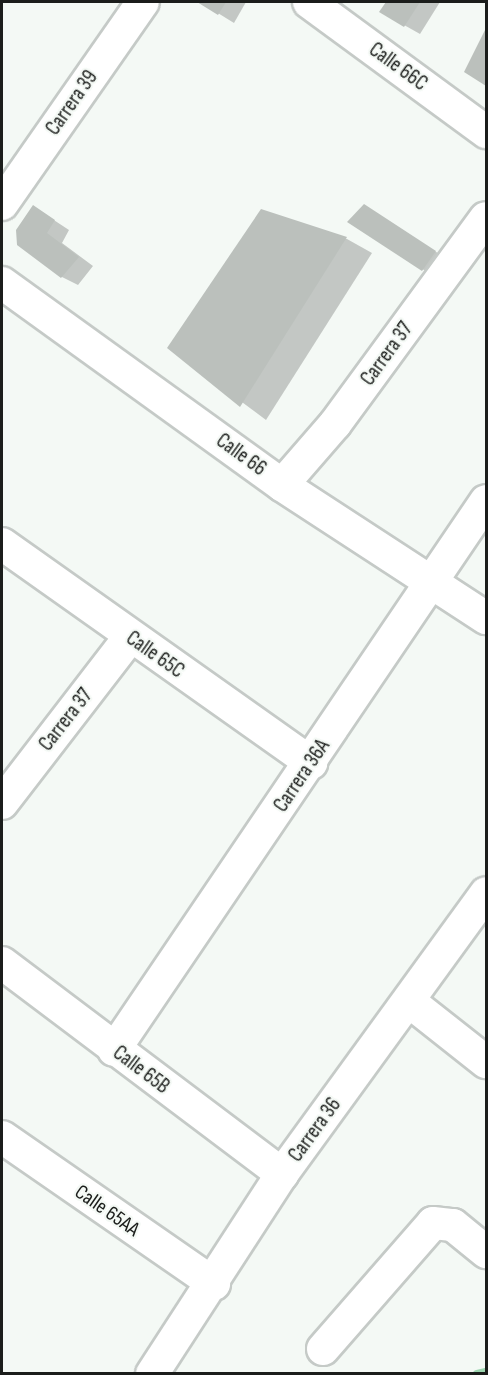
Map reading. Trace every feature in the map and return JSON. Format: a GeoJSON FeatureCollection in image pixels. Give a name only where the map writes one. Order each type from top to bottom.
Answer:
{"type":"FeatureCollection","features":[{"type":"Feature","properties":{"kind":"street","name":"Carrera 39"},"geometry":{"type":"LineString","coordinates":[[2,204],[143,2]]}},
{"type":"Feature","properties":{"kind":"street","name":"Calle 66C"},"geometry":{"type":"LineString","coordinates":[[309,2],[486,132]]}},
{"type":"Feature","properties":{"kind":"street","name":"Carrera 37"},"geometry":{"type":"LineString","coordinates":[[282,485],[335,424],[486,218]]}},
{"type":"Feature","properties":{"kind":"street","name":"Calle 66"},"geometry":{"type":"LineString","coordinates":[[2,283],[282,485],[486,618]]}},
{"type":"Feature","properties":{"kind":"street","name":"Carrera 36A"},"geometry":{"type":"LineString","coordinates":[[114,1050],[311,763],[431,580],[486,501]]}},
{"type":"Feature","properties":{"kind":"street","name":"Calle 65C"},"geometry":{"type":"LineString","coordinates":[[2,544],[130,637],[311,763]]}},
{"type":"Feature","properties":{"kind":"street","name":"Carrera 37"},"geometry":{"type":"LineString","coordinates":[[2,803],[130,637]]}},
{"type":"Feature","properties":{"kind":"street","name":"Carrera 36"},"geometry":{"type":"LineString","coordinates":[[152,1374],[214,1284],[282,1174],[410,1002],[486,893]]}},
{"type":"Feature","properties":{"kind":"street","name":"Calle 65B"},"geometry":{"type":"LineString","coordinates":[[2,963],[114,1050],[282,1174]]}},
{"type":"Feature","properties":{"kind":"street"},"geometry":{"type":"LineString","coordinates":[[410,1002],[486,1062]]}},
{"type":"Feature","properties":{"kind":"street","name":"Calle 65AA"},"geometry":{"type":"LineString","coordinates":[[2,1137],[214,1284]]}},
{"type":"Feature","properties":{"kind":"street"},"geometry":{"type":"LineString","coordinates":[[322,1350],[434,1223],[453,1225],[486,1252]]}},
{"type":"Feature","properties":{"kind":"building"},"geometry":{"type":"Polygon","coordinates":[[[197,2],[226,2],[218,15],[197,2]]]}},
{"type":"Feature","properties":{"kind":"building"},"geometry":{"type":"Polygon","coordinates":[[[386,2],[420,2],[404,27],[379,12],[386,2]]]}},
{"type":"Feature","properties":{"kind":"building"},"geometry":{"type":"Polygon","coordinates":[[[486,28],[486,86],[464,72],[486,28]]]}},
{"type":"Feature","properties":{"kind":"building"},"geometry":{"type":"Polygon","coordinates":[[[364,204],[436,251],[422,271],[347,222],[364,204]]]}},
{"type":"Feature","properties":{"kind":"building"},"geometry":{"type":"Polygon","coordinates":[[[33,205],[55,220],[47,233],[79,257],[61,278],[17,245],[16,230],[33,205]]]}},
{"type":"Feature","properties":{"kind":"building"},"geometry":{"type":"Polygon","coordinates":[[[261,209],[347,237],[240,407],[167,348],[261,209]]]}},
{"type":"Feature","properties":{"kind":"waterway"},"geometry":{"type":"LineString","coordinates":[[477,1374],[486,1372]]}}]}
